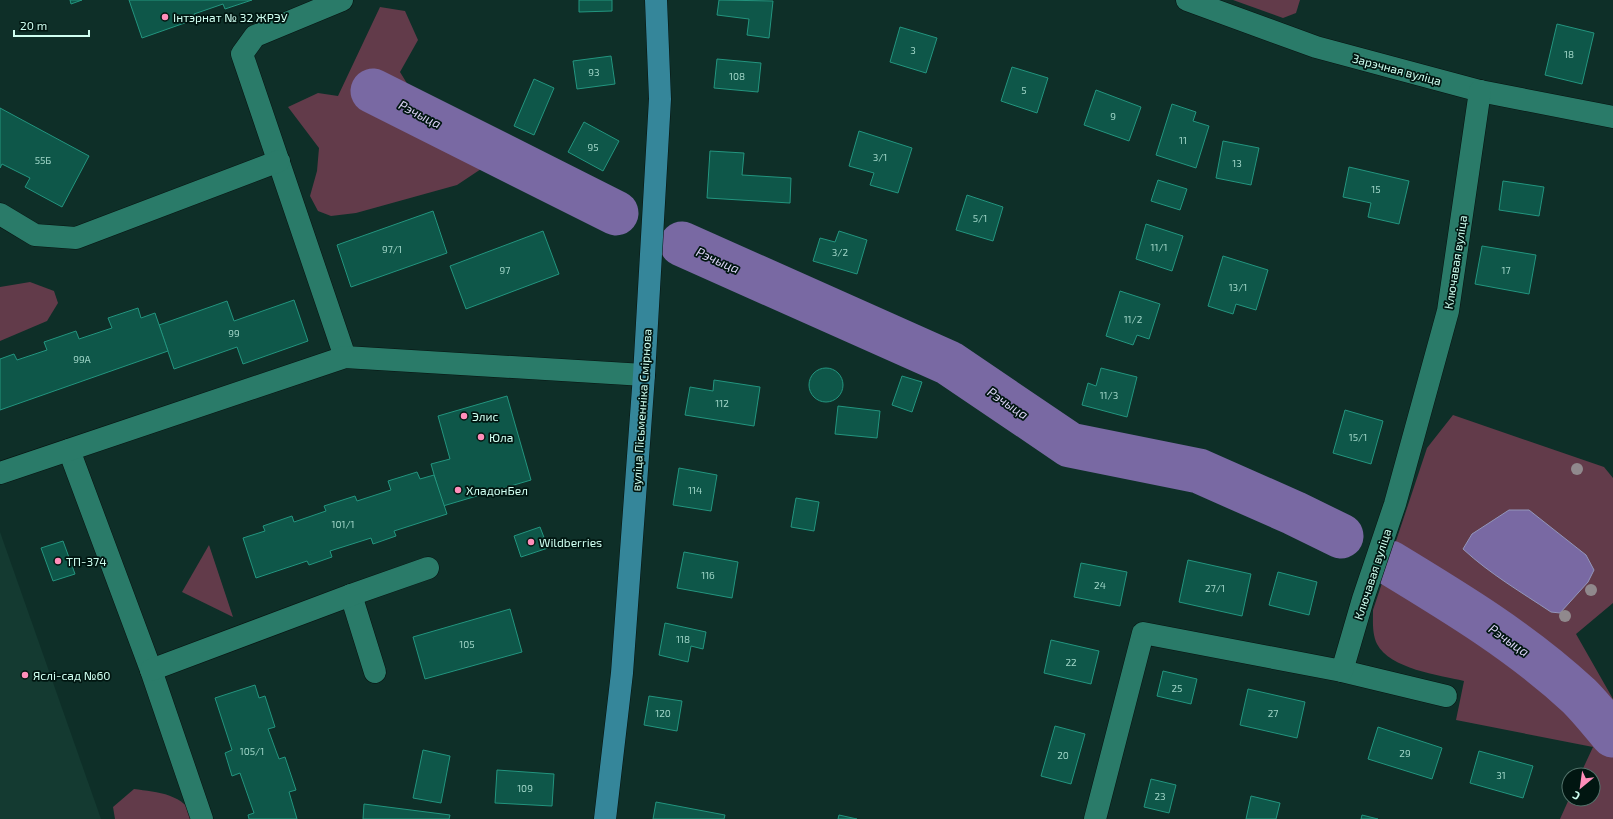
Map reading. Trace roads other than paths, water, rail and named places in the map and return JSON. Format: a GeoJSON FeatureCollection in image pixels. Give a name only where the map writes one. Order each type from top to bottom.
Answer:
{"type":"FeatureCollection","features":[{"type":"Feature","properties":{"kind":"main road","name":"вуліца Пісьменніка Смірнова"},"geometry":{"type":"LineString","coordinates":[[605,819],[622,673],[644,374],[660,99],[656,0]]}},
{"type":"Feature","properties":{"kind":"street"},"geometry":{"type":"LineString","coordinates":[[342,0],[255,36],[242,54],[345,357]]}},
{"type":"Feature","properties":{"kind":"street","name":"Зарэчная вуліца"},"geometry":{"type":"LineString","coordinates":[[1187,0],[1316,47],[1480,91],[1613,117]]}},
{"type":"Feature","properties":{"kind":"street","name":"Ключавая вуліца"},"geometry":{"type":"LineString","coordinates":[[1342,671],[1363,599],[1395,504],[1448,311],[1480,91]]}},
{"type":"Feature","properties":{"kind":"street"},"geometry":{"type":"LineString","coordinates":[[0,214],[35,234],[76,238],[279,161]]}},
{"type":"Feature","properties":{"kind":"street"},"geometry":{"type":"LineString","coordinates":[[0,473],[345,357],[644,374]]}},
{"type":"Feature","properties":{"kind":"street"},"geometry":{"type":"LineString","coordinates":[[69,450],[151,670],[202,819]]}},
{"type":"Feature","properties":{"kind":"street"},"geometry":{"type":"LineString","coordinates":[[151,670],[351,594],[428,568]]}},
{"type":"Feature","properties":{"kind":"street"},"geometry":{"type":"LineString","coordinates":[[351,594],[375,672]]}},
{"type":"Feature","properties":{"kind":"street"},"geometry":{"type":"LineString","coordinates":[[1095,819],[1143,633],[1342,671],[1446,696]]}},
{"type":"Feature","properties":{"kind":"waterway","name":"Рэчыца"},"geometry":{"type":"LineString","coordinates":[[373,91],[616,213]]}},
{"type":"Feature","properties":{"kind":"waterway","name":"Рэчыца"},"geometry":{"type":"LineString","coordinates":[[682,244],[949,363],[1070,445],[1199,471],[1294,513],[1341,536]]}},
{"type":"Feature","properties":{"kind":"waterway","name":"Рэчыца"},"geometry":{"type":"LineString","coordinates":[[1390,563],[1464,609],[1535,658],[1579,696],[1613,735]]}},
{"type":"Feature","properties":{"kind":"place","name":"Інтэрнат № 32 ЖРЭУ"},"geometry":{"type":"Point","coordinates":[165,17]}},
{"type":"Feature","properties":{"kind":"place","name":"Элис"},"geometry":{"type":"Point","coordinates":[464,416]}},
{"type":"Feature","properties":{"kind":"place","name":"Юла"},"geometry":{"type":"Point","coordinates":[481,437]}},
{"type":"Feature","properties":{"kind":"place","name":"ХладонБел"},"geometry":{"type":"Point","coordinates":[458,490]}},
{"type":"Feature","properties":{"kind":"place","name":"Wildberries"},"geometry":{"type":"Point","coordinates":[531,542]}},
{"type":"Feature","properties":{"kind":"place","name":"ТП-374"},"geometry":{"type":"Point","coordinates":[58,561]}},
{"type":"Feature","properties":{"kind":"place","name":"Яслі-сад №60"},"geometry":{"type":"Point","coordinates":[25,675]}}]}
